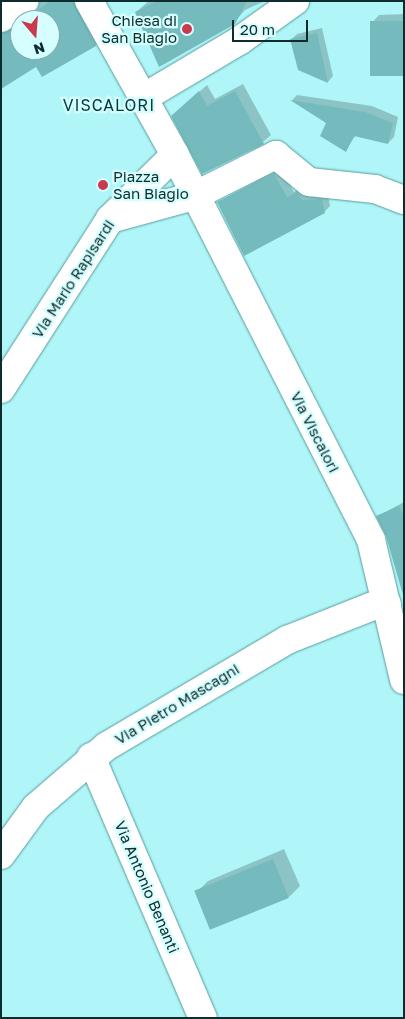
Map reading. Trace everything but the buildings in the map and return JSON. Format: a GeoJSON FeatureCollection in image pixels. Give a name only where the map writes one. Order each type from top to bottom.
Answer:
{"type":"FeatureCollection","features":[{"type":"Feature","properties":{"kind":"street"},"geometry":{"type":"LineString","coordinates":[[1,18],[24,1]]}},
{"type":"Feature","properties":{"kind":"street","name":"Via Viscalori"},"geometry":{"type":"LineString","coordinates":[[89,1],[175,155],[194,196],[371,540],[404,680]]}},
{"type":"Feature","properties":{"kind":"street"},"geometry":{"type":"LineString","coordinates":[[143,98],[240,42],[295,1]]}},
{"type":"Feature","properties":{"kind":"street","name":"Via Mario Rapisardi"},"geometry":{"type":"LineString","coordinates":[[1,389],[110,220],[175,155]]}},
{"type":"Feature","properties":{"kind":"street"},"geometry":{"type":"LineString","coordinates":[[110,220],[194,196],[276,155],[308,182],[375,189],[404,200]]}},
{"type":"Feature","properties":{"kind":"street","name":"Via Pietro Mascagni"},"geometry":{"type":"LineString","coordinates":[[1,855],[36,807],[90,757],[287,640],[373,606],[387,604]]}},
{"type":"Feature","properties":{"kind":"street","name":"Via Antonio Benanti"},"geometry":{"type":"LineString","coordinates":[[90,757],[203,1018]]}},
{"type":"Feature","properties":{"kind":"place","name":"Chiesa di San Biagio"},"geometry":{"type":"Point","coordinates":[187,29]}},
{"type":"Feature","properties":{"kind":"place","name":"Piazza San Biagio"},"geometry":{"type":"Point","coordinates":[103,185]}},
{"type":"Feature","properties":{"kind":"district","name":"VISCALORI"},"geometry":{"type":"Point","coordinates":[109,105]}}]}
